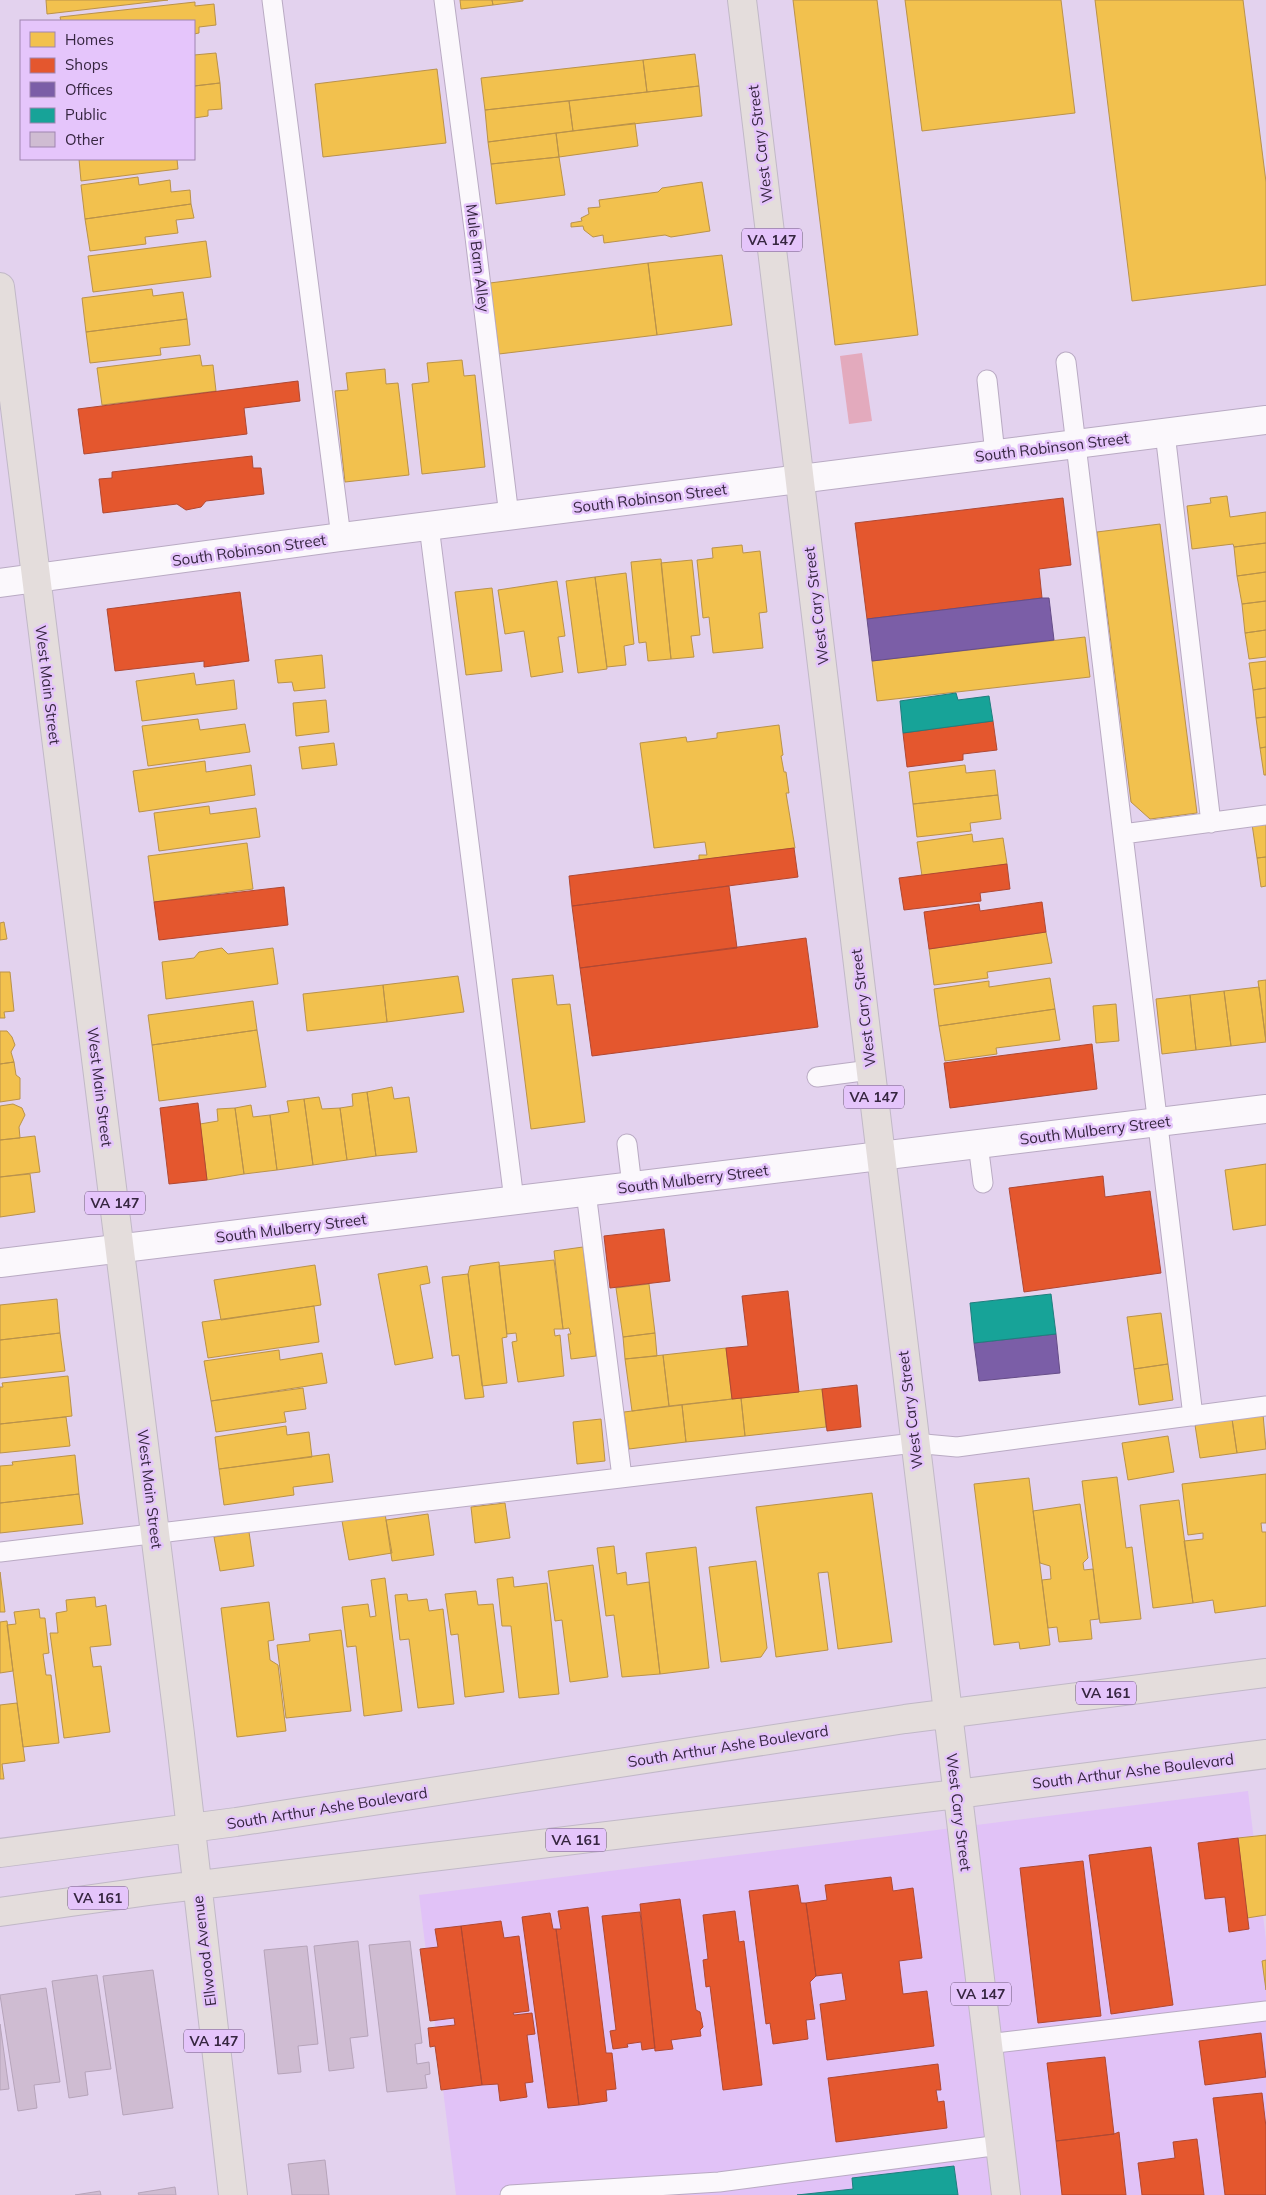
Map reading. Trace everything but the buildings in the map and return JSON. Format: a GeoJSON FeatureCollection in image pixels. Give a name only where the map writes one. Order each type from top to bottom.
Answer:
{"type":"FeatureCollection","features":[{"type":"Feature","properties":{"kind":"main road","name":"West Cary Street"},"geometry":{"type":"LineString","coordinates":[[742,0],[801,479],[914,1443],[1006,2195]]}},
{"type":"Feature","properties":{"kind":"main road","name":"West Main Street"},"geometry":{"type":"LineString","coordinates":[[0,288],[156,1533],[191,1828],[196,1886]]}},
{"type":"Feature","properties":{"kind":"main road","name":"South Arthur Ashe Boulevard"},"geometry":{"type":"LineString","coordinates":[[191,1828],[947,1714],[1266,1673]]}},
{"type":"Feature","properties":{"kind":"main road","name":"South Arthur Ashe Boulevard"},"geometry":{"type":"LineString","coordinates":[[196,1886],[957,1794],[1266,1754]]}},
{"type":"Feature","properties":{"kind":"main road","name":"VA 161"},"geometry":{"type":"LineString","coordinates":[[0,1853],[191,1828]]}},
{"type":"Feature","properties":{"kind":"main road","name":"VA 161"},"geometry":{"type":"LineString","coordinates":[[0,1912],[196,1886]]}},
{"type":"Feature","properties":{"kind":"main road","name":"Ellwood Avenue"},"geometry":{"type":"LineString","coordinates":[[196,1886],[233,2195]]}},
{"type":"Feature","properties":{"kind":"street","name":"South Robinson Street"},"geometry":{"type":"LineString","coordinates":[[0,584],[340,537],[1266,420]]}},
{"type":"Feature","properties":{"kind":"street","name":"South Mulberry Street"},"geometry":{"type":"LineString","coordinates":[[0,1263],[1266,1109]]}},
{"type":"Feature","properties":{"kind":"lane"},"geometry":{"type":"LineString","coordinates":[[272,0],[340,537]]}},
{"type":"Feature","properties":{"kind":"lane","name":"Mule Barn Alley"},"geometry":{"type":"LineString","coordinates":[[444,0],[509,516]]}},
{"type":"Feature","properties":{"kind":"lane"},"geometry":{"type":"LineString","coordinates":[[1066,362],[1193,1416]]}},
{"type":"Feature","properties":{"kind":"lane"},"geometry":{"type":"LineString","coordinates":[[987,380],[995,454]]}},
{"type":"Feature","properties":{"kind":"lane"},"geometry":{"type":"LineString","coordinates":[[1165,433],[1211,823]]}},
{"type":"Feature","properties":{"kind":"lane"},"geometry":{"type":"LineString","coordinates":[[429,526],[514,1200]]}},
{"type":"Feature","properties":{"kind":"lane"},"geometry":{"type":"LineString","coordinates":[[1123,834],[1266,815]]}},
{"type":"Feature","properties":{"kind":"lane"},"geometry":{"type":"LineString","coordinates":[[818,1077],[870,1070]]}},
{"type":"Feature","properties":{"kind":"lane"},"geometry":{"type":"LineString","coordinates":[[627,1144],[632,1186]]}},
{"type":"Feature","properties":{"kind":"lane"},"geometry":{"type":"LineString","coordinates":[[978,1144],[983,1183]]}},
{"type":"Feature","properties":{"kind":"lane"},"geometry":{"type":"LineString","coordinates":[[586,1192],[622,1477]]}},
{"type":"Feature","properties":{"kind":"lane"},"geometry":{"type":"LineString","coordinates":[[0,1552],[914,1443],[957,1448],[1266,1406]]}},
{"type":"Feature","properties":{"kind":"lane"},"geometry":{"type":"LineString","coordinates":[[987,2044],[1266,2011]]}},
{"type":"Feature","properties":{"kind":"lane"},"geometry":{"type":"LineString","coordinates":[[510,2195],[719,2182],[1000,2145]]}},
{"type":"Feature","properties":{"kind":"shaded area"},"geometry":{"type":"Polygon","coordinates":[[[862,353],[872,421],[849,424],[840,356],[862,353]]]}},
{"type":"Feature","properties":{"kind":"shaded area"},"geometry":{"type":"Polygon","coordinates":[[[1248,1791],[1266,1940],[1266,2195],[456,2195],[419,1895],[1248,1791]]]}}]}
